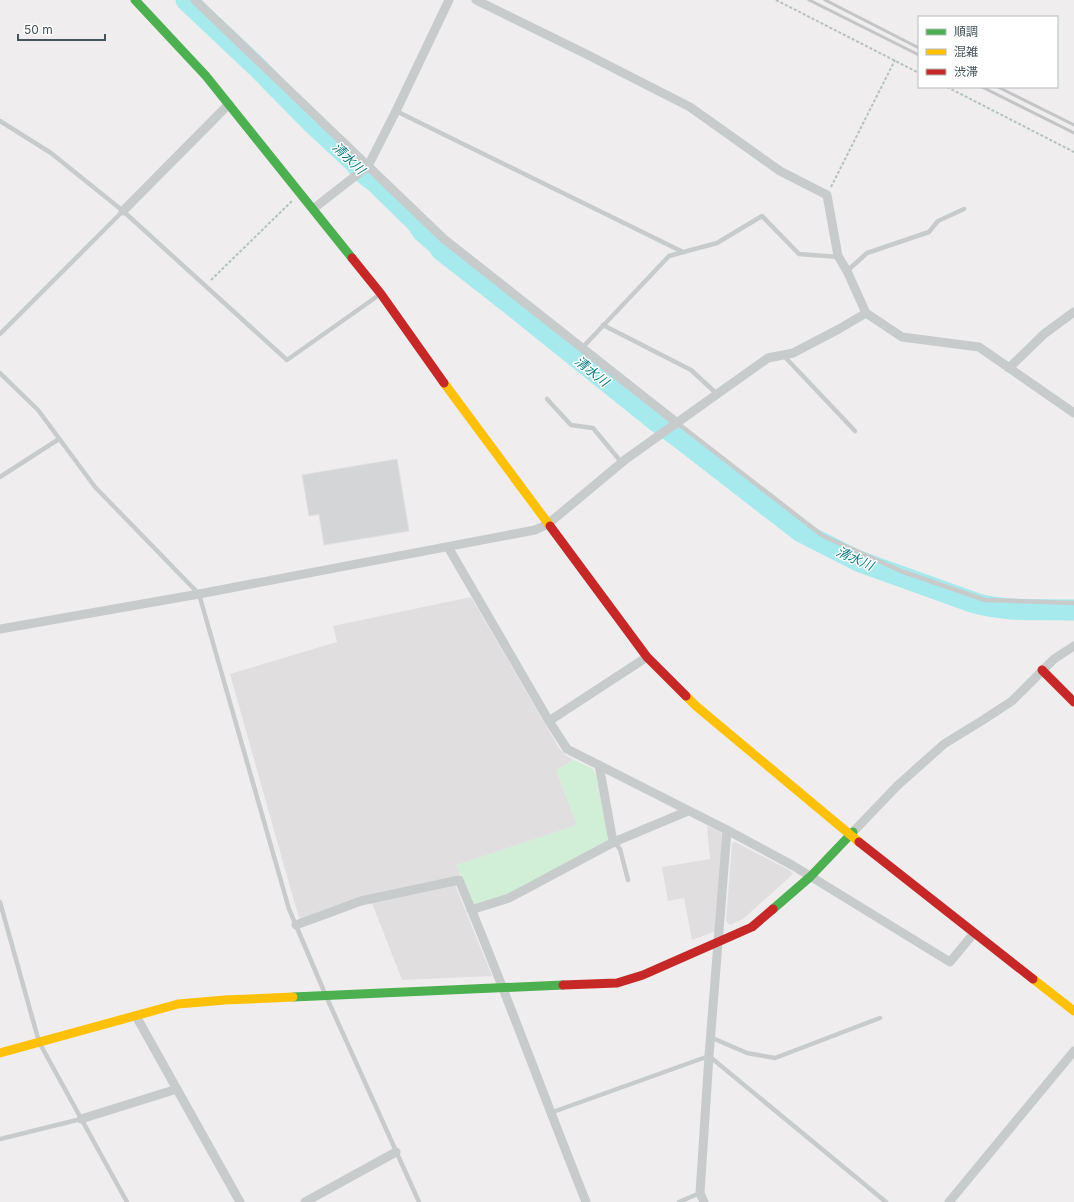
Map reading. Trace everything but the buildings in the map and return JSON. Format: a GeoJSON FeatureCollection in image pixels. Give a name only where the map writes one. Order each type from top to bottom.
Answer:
{"type":"FeatureCollection","features":[{"type":"Feature","properties":{"kind":"street"},"geometry":{"type":"LineString","coordinates":[[135,0],[206,76],[381,294],[461,406],[647,657],[696,706],[974,933],[1074,1011]]}},
{"type":"Feature","properties":{"kind":"street"},"geometry":{"type":"LineString","coordinates":[[195,0],[444,239],[676,422]]}},
{"type":"Feature","properties":{"kind":"street"},"geometry":{"type":"LineString","coordinates":[[313,209],[368,166],[449,0]]}},
{"type":"Feature","properties":{"kind":"street"},"geometry":{"type":"LineString","coordinates":[[476,0],[593,57],[690,107],[780,171],[827,195],[839,258],[847,271],[866,313],[902,337],[979,347],[1074,413]]}},
{"type":"Feature","properties":{"kind":"street"},"geometry":{"type":"LineString","coordinates":[[123,211],[229,104]]}},
{"type":"Feature","properties":{"kind":"street"},"geometry":{"type":"LineString","coordinates":[[1009,368],[1044,334],[1074,312]]}},
{"type":"Feature","properties":{"kind":"street"},"geometry":{"type":"LineString","coordinates":[[0,629],[199,594],[535,530],[548,524],[622,462],[676,422],[768,358],[793,353],[866,313]]}},
{"type":"Feature","properties":{"kind":"street"},"geometry":{"type":"LineString","coordinates":[[448,547],[549,721],[567,749],[727,830],[792,865],[950,962],[974,933]]}},
{"type":"Feature","properties":{"kind":"street"},"geometry":{"type":"LineString","coordinates":[[0,1053],[178,1004],[225,1000],[617,983],[643,975],[752,927],[810,877],[897,786],[944,744],[1012,701],[1061,653],[1074,646]]}},
{"type":"Feature","properties":{"kind":"street"},"geometry":{"type":"LineString","coordinates":[[549,721],[647,657]]}},
{"type":"Feature","properties":{"kind":"street"},"geometry":{"type":"LineString","coordinates":[[1042,670],[1074,702]]}},
{"type":"Feature","properties":{"kind":"street"},"geometry":{"type":"LineString","coordinates":[[599,765],[614,842]]}},
{"type":"Feature","properties":{"kind":"street"},"geometry":{"type":"LineString","coordinates":[[471,910],[509,898],[614,842],[688,811]]}},
{"type":"Feature","properties":{"kind":"street"},"geometry":{"type":"LineString","coordinates":[[704,1202],[700,1193],[708,1056],[727,830]]}},
{"type":"Feature","properties":{"kind":"street"},"geometry":{"type":"LineString","coordinates":[[296,925],[361,901],[459,880],[503,988],[586,1202]]}},
{"type":"Feature","properties":{"kind":"street"},"geometry":{"type":"LineString","coordinates":[[136,1016],[240,1202]]}},
{"type":"Feature","properties":{"kind":"street"},"geometry":{"type":"LineString","coordinates":[[949,1202],[1074,1051]]}},
{"type":"Feature","properties":{"kind":"street"},"geometry":{"type":"LineString","coordinates":[[81,1119],[177,1089]]}},
{"type":"Feature","properties":{"kind":"street"},"geometry":{"type":"LineString","coordinates":[[305,1202],[396,1152]]}},
{"type":"Feature","properties":{"kind":"lane"},"geometry":{"type":"LineString","coordinates":[[396,111],[683,252]]}},
{"type":"Feature","properties":{"kind":"lane"},"geometry":{"type":"LineString","coordinates":[[0,121],[51,153],[123,211],[287,360],[381,294]]}},
{"type":"Feature","properties":{"kind":"lane"},"geometry":{"type":"LineString","coordinates":[[847,271],[867,252],[929,232],[938,221],[964,209]]}},
{"type":"Feature","properties":{"kind":"lane"},"geometry":{"type":"LineString","coordinates":[[0,334],[123,211]]}},
{"type":"Feature","properties":{"kind":"lane"},"geometry":{"type":"LineString","coordinates":[[582,348],[669,256],[717,243],[762,216],[799,254],[839,258]]}},
{"type":"Feature","properties":{"kind":"lane"},"geometry":{"type":"LineString","coordinates":[[604,324],[691,370],[716,394]]}},
{"type":"Feature","properties":{"kind":"lane"},"geometry":{"type":"LineString","coordinates":[[783,355],[855,431]]}},
{"type":"Feature","properties":{"kind":"lane"},"geometry":{"type":"LineString","coordinates":[[0,373],[38,410],[95,487],[199,594],[289,909],[326,996],[419,1202]]}},
{"type":"Feature","properties":{"kind":"lane"},"geometry":{"type":"LineString","coordinates":[[547,399],[572,425],[593,428],[622,462]]}},
{"type":"Feature","properties":{"kind":"lane"},"geometry":{"type":"LineString","coordinates":[[676,422],[823,536],[901,571],[985,600],[1074,603]]}},
{"type":"Feature","properties":{"kind":"lane"},"geometry":{"type":"LineString","coordinates":[[0,476],[59,439]]}},
{"type":"Feature","properties":{"kind":"lane"},"geometry":{"type":"LineString","coordinates":[[614,842],[620,849],[628,880]]}},
{"type":"Feature","properties":{"kind":"lane"},"geometry":{"type":"LineString","coordinates":[[0,902],[39,1042],[127,1202]]}},
{"type":"Feature","properties":{"kind":"lane"},"geometry":{"type":"LineString","coordinates":[[710,1037],[747,1053],[775,1058],[880,1018]]}},
{"type":"Feature","properties":{"kind":"lane"},"geometry":{"type":"LineString","coordinates":[[550,1112],[708,1056],[886,1202]]}},
{"type":"Feature","properties":{"kind":"lane"},"geometry":{"type":"LineString","coordinates":[[0,1139],[81,1119]]}},
{"type":"Feature","properties":{"kind":"lane"},"geometry":{"type":"LineString","coordinates":[[679,1202],[700,1193]]}},
{"type":"Feature","properties":{"kind":"path"},"geometry":{"type":"LineString","coordinates":[[776,0],[918,72]]}},
{"type":"Feature","properties":{"kind":"path"},"geometry":{"type":"LineString","coordinates":[[827,195],[895,60]]}},
{"type":"Feature","properties":{"kind":"path"},"geometry":{"type":"LineString","coordinates":[[949,88],[1074,152]]}},
{"type":"Feature","properties":{"kind":"path"},"geometry":{"type":"LineString","coordinates":[[206,286],[300,193]]}},
{"type":"Feature","properties":{"kind":"shaded area"},"geometry":{"type":"Polygon","coordinates":[[[471,597],[559,748],[567,756],[574,760],[556,770],[577,825],[457,865],[461,875],[361,897],[300,920],[230,674],[337,642],[333,626],[471,597]]]}},
{"type":"Feature","properties":{"kind":"shaded area"},"geometry":{"type":"Polygon","coordinates":[[[707,826],[721,832],[724,837],[716,931],[692,940],[684,898],[668,901],[662,867],[710,859],[707,826]]]}},
{"type":"Feature","properties":{"kind":"shaded area"},"geometry":{"type":"Polygon","coordinates":[[[735,842],[789,870],[793,874],[743,919],[730,925],[726,921],[732,843],[735,842]]]}},
{"type":"Feature","properties":{"kind":"shaded area"},"geometry":{"type":"Polygon","coordinates":[[[455,885],[492,976],[402,980],[372,903],[455,885]]]}},
{"type":"Feature","properties":{"kind":"green space"},"geometry":{"type":"Polygon","coordinates":[[[574,760],[593,769],[596,776],[608,837],[607,842],[511,894],[474,905],[456,865],[577,825],[556,770],[574,760]]]}},
{"type":"Feature","properties":{"kind":"waterway","name":"清水川"},"geometry":{"type":"LineString","coordinates":[[186,0],[256,66],[310,121],[354,162],[363,173],[376,183],[416,222],[422,231],[438,245],[441,250],[656,421],[801,532],[858,561],[975,603],[999,608],[1024,610],[1074,610]]}},
{"type":"Feature","properties":{"kind":"railway"},"geometry":{"type":"LineString","coordinates":[[809,0],[918,54]]}},
{"type":"Feature","properties":{"kind":"railway"},"geometry":{"type":"LineString","coordinates":[[825,0],[918,47]]}},
{"type":"Feature","properties":{"kind":"railway"},"geometry":{"type":"LineString","coordinates":[[984,88],[1074,133]]}},
{"type":"Feature","properties":{"kind":"railway"},"geometry":{"type":"LineString","coordinates":[[1000,88],[1074,125]]}},
{"type":"Feature","properties":{"kind":"traffic: fast"},"geometry":{"type":"LineString","coordinates":[[135,0],[206,76],[352,258]]}},
{"type":"Feature","properties":{"kind":"traffic: fast"},"geometry":{"type":"LineString","coordinates":[[773,909],[810,877],[853,832]]}},
{"type":"Feature","properties":{"kind":"traffic: fast"},"geometry":{"type":"LineString","coordinates":[[293,997],[563,985]]}},
{"type":"Feature","properties":{"kind":"traffic: slow"},"geometry":{"type":"LineString","coordinates":[[444,383],[550,526]]}},
{"type":"Feature","properties":{"kind":"traffic: slow"},"geometry":{"type":"LineString","coordinates":[[686,696],[859,842]]}},
{"type":"Feature","properties":{"kind":"traffic: slow"},"geometry":{"type":"LineString","coordinates":[[1033,979],[1074,1011]]}},
{"type":"Feature","properties":{"kind":"traffic: slow"},"geometry":{"type":"LineString","coordinates":[[0,1053],[178,1004],[293,997]]}},
{"type":"Feature","properties":{"kind":"traffic: jam"},"geometry":{"type":"LineString","coordinates":[[352,258],[381,294],[444,383]]}},
{"type":"Feature","properties":{"kind":"traffic: jam"},"geometry":{"type":"LineString","coordinates":[[550,526],[647,657],[686,696]]}},
{"type":"Feature","properties":{"kind":"traffic: jam"},"geometry":{"type":"LineString","coordinates":[[1042,670],[1074,702]]}},
{"type":"Feature","properties":{"kind":"traffic: jam"},"geometry":{"type":"LineString","coordinates":[[859,842],[1033,979]]}},
{"type":"Feature","properties":{"kind":"traffic: jam"},"geometry":{"type":"LineString","coordinates":[[563,985],[617,983],[643,975],[752,927],[773,909]]}}]}
